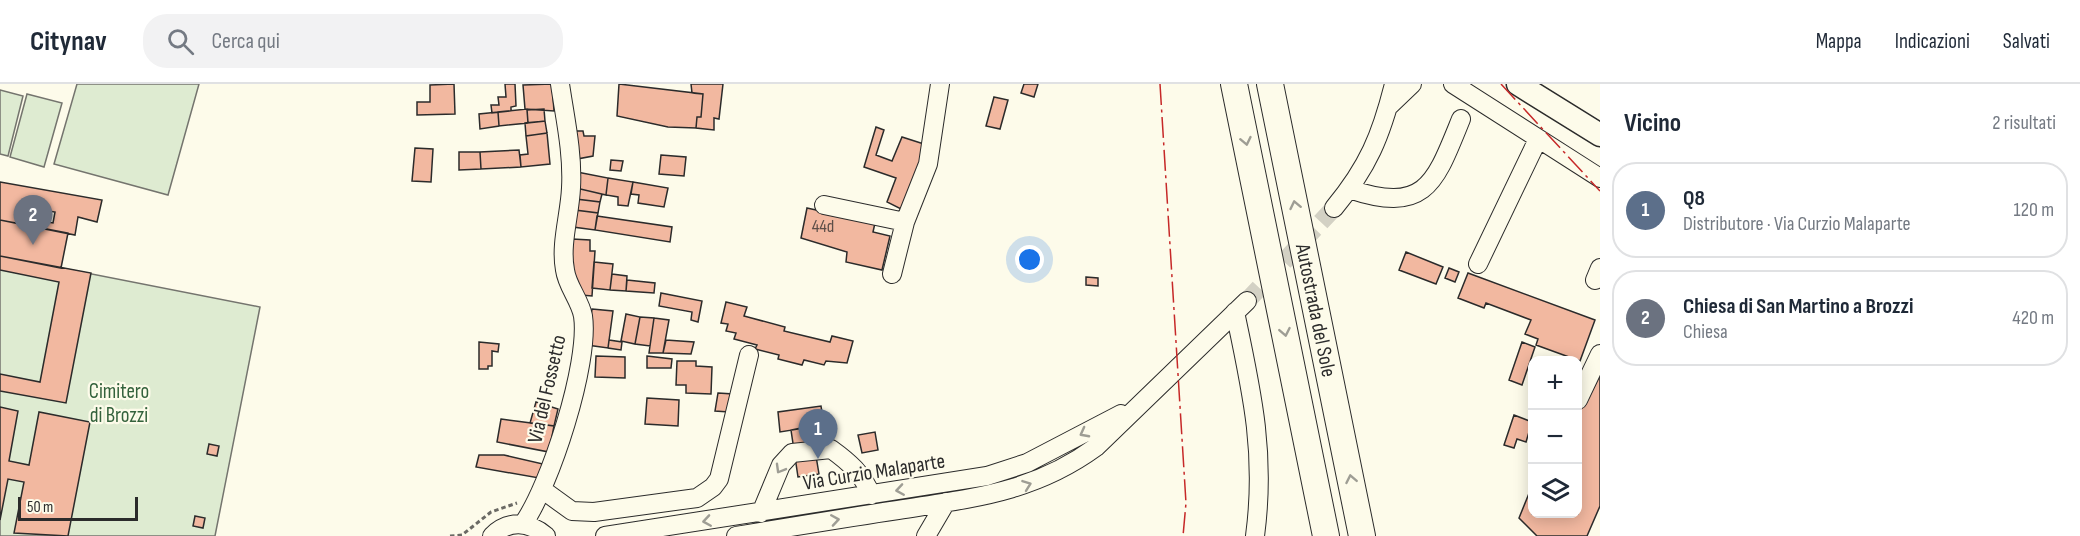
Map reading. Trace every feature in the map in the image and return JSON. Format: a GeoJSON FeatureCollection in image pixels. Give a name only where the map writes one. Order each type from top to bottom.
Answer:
{"type":"FeatureCollection","features":[{"type":"Feature","properties":{"kind":"highway","name":"Autostrada del Sole"},"geometry":{"type":"LineString","coordinates":[[1234,84],[1326,536]]}},
{"type":"Feature","properties":{"kind":"highway","name":"Autostrada del Sole"},"geometry":{"type":"LineString","coordinates":[[1270,84],[1362,536]]}},
{"type":"Feature","properties":{"kind":"main road"},"geometry":{"type":"LineString","coordinates":[[1518,84],[1600,135]]}},
{"type":"Feature","properties":{"kind":"street","name":"Via del Fossetto"},"geometry":{"type":"LineString","coordinates":[[523,524],[543,490],[575,384],[583,330],[583,315],[565,271],[571,168],[560,84]]}},
{"type":"Feature","properties":{"kind":"street"},"geometry":{"type":"LineString","coordinates":[[892,274],[905,222],[928,164],[940,84]]}},
{"type":"Feature","properties":{"kind":"street"},"geometry":{"type":"LineString","coordinates":[[1334,208],[1349,189],[1380,137],[1394,84]]}},
{"type":"Feature","properties":{"kind":"street"},"geometry":{"type":"LineString","coordinates":[[1389,106],[1412,84]]}},
{"type":"Feature","properties":{"kind":"street"},"geometry":{"type":"LineString","coordinates":[[1453,84],[1600,178]]}},
{"type":"Feature","properties":{"kind":"street"},"geometry":{"type":"LineString","coordinates":[[1349,189],[1377,198],[1400,199],[1415,194],[1440,170],[1461,119]]}},
{"type":"Feature","properties":{"kind":"street"},"geometry":{"type":"LineString","coordinates":[[1478,264],[1538,139]]}},
{"type":"Feature","properties":{"kind":"street"},"geometry":{"type":"LineString","coordinates":[[824,205],[905,222]]}},
{"type":"Feature","properties":{"kind":"street","name":"Via Curzio Malaparte"},"geometry":{"type":"LineString","coordinates":[[736,536],[1012,490],[1070,465],[1096,447],[1241,306],[1261,465],[1255,536]]}},
{"type":"Feature","properties":{"kind":"street"},"geometry":{"type":"LineString","coordinates":[[1582,392],[1600,354]]}},
{"type":"Feature","properties":{"kind":"street"},"geometry":{"type":"LineString","coordinates":[[543,490],[562,506],[582,513],[686,500],[705,494],[719,479],[750,356]]}},
{"type":"Feature","properties":{"kind":"street","name":"Via Curzio Malaparte"},"geometry":{"type":"LineString","coordinates":[[605,536],[987,476],[1027,463],[1137,407]]}},
{"type":"Feature","properties":{"kind":"street"},"geometry":{"type":"LineString","coordinates":[[761,513],[781,465],[792,453],[831,449],[851,463],[867,484],[871,495]]}},
{"type":"Feature","properties":{"kind":"street"},"geometry":{"type":"LineString","coordinates":[[926,536],[946,502]]}},
{"type":"Feature","properties":{"kind":"street"},"geometry":{"type":"LineString","coordinates":[[492,536],[509,525],[523,524],[538,529],[546,536]]}},
{"type":"Feature","properties":{"kind":"street"},"geometry":{"type":"LineString","coordinates":[[806,525],[821,536]]}},
{"type":"Feature","properties":{"kind":"path"},"geometry":{"type":"LineString","coordinates":[[450,536],[462,535],[491,512],[525,501]]}},
{"type":"Feature","properties":{"kind":"green space"},"geometry":{"type":"Polygon","coordinates":[[[77,84],[199,84],[168,195],[54,164],[77,84]]]}},
{"type":"Feature","properties":{"kind":"green space"},"geometry":{"type":"Polygon","coordinates":[[[0,90],[23,96],[8,156],[0,154],[0,90]]]}},
{"type":"Feature","properties":{"kind":"green space"},"geometry":{"type":"Polygon","coordinates":[[[27,94],[62,103],[44,167],[10,157],[27,94]]]}},
{"type":"Feature","properties":{"kind":"green space","name":"Cimitero di Brozzi"},"geometry":{"type":"Polygon","coordinates":[[[0,256],[260,307],[215,536],[0,536],[0,256]]]}},
{"type":"Feature","properties":{"kind":"building"},"geometry":{"type":"Polygon","coordinates":[[[454,84],[455,114],[417,115],[417,102],[430,102],[430,85],[454,84]]]}},
{"type":"Feature","properties":{"kind":"building"},"geometry":{"type":"Polygon","coordinates":[[[505,84],[515,84],[516,106],[511,107],[511,111],[492,113],[491,105],[499,105],[498,97],[506,97],[505,84]]]}},
{"type":"Feature","properties":{"kind":"building"},"geometry":{"type":"Polygon","coordinates":[[[552,84],[554,111],[525,109],[523,85],[552,84]]]}},
{"type":"Feature","properties":{"kind":"building"},"geometry":{"type":"Polygon","coordinates":[[[619,84],[703,94],[701,117],[697,117],[696,128],[668,127],[617,116],[619,84]]]}},
{"type":"Feature","properties":{"kind":"building"},"geometry":{"type":"Polygon","coordinates":[[[691,84],[723,84],[719,119],[714,118],[714,130],[696,128],[697,117],[701,117],[703,94],[692,93],[691,84]]]}},
{"type":"Feature","properties":{"kind":"building"},"geometry":{"type":"Polygon","coordinates":[[[1024,84],[1038,84],[1034,97],[1021,93],[1024,84]]]}},
{"type":"Feature","properties":{"kind":"building"},"geometry":{"type":"Polygon","coordinates":[[[994,97],[1008,100],[1000,129],[986,126],[994,97]]]}},
{"type":"Feature","properties":{"kind":"building"},"geometry":{"type":"Polygon","coordinates":[[[527,109],[528,123],[499,126],[498,112],[527,109]]]}},
{"type":"Feature","properties":{"kind":"building"},"geometry":{"type":"Polygon","coordinates":[[[544,109],[545,121],[528,123],[527,110],[544,109]]]}},
{"type":"Feature","properties":{"kind":"building"},"geometry":{"type":"Polygon","coordinates":[[[498,112],[499,126],[480,129],[479,114],[498,112]]]}},
{"type":"Feature","properties":{"kind":"building"},"geometry":{"type":"Polygon","coordinates":[[[545,121],[547,133],[526,136],[525,123],[545,121]]]}},
{"type":"Feature","properties":{"kind":"building"},"geometry":{"type":"Polygon","coordinates":[[[876,127],[884,130],[876,155],[892,161],[902,137],[927,145],[903,210],[887,202],[896,178],[864,167],[876,127]]]}},
{"type":"Feature","properties":{"kind":"building"},"geometry":{"type":"Polygon","coordinates":[[[573,131],[583,131],[584,136],[595,136],[593,156],[577,159],[573,131]]]}},
{"type":"Feature","properties":{"kind":"building"},"geometry":{"type":"Polygon","coordinates":[[[547,133],[550,164],[521,167],[520,155],[528,154],[526,136],[547,133]]]}},
{"type":"Feature","properties":{"kind":"building"},"geometry":{"type":"Polygon","coordinates":[[[415,148],[433,149],[431,182],[412,181],[415,148]]]}},
{"type":"Feature","properties":{"kind":"building"},"geometry":{"type":"Polygon","coordinates":[[[519,150],[521,167],[481,169],[480,152],[519,150]]]}},
{"type":"Feature","properties":{"kind":"building"},"geometry":{"type":"Polygon","coordinates":[[[459,152],[480,152],[481,169],[459,170],[459,152]]]}},
{"type":"Feature","properties":{"kind":"building"},"geometry":{"type":"Polygon","coordinates":[[[661,155],[686,157],[684,176],[659,174],[661,155]]]}},
{"type":"Feature","properties":{"kind":"building"},"geometry":{"type":"Polygon","coordinates":[[[611,160],[623,161],[621,171],[610,170],[611,160]]]}},
{"type":"Feature","properties":{"kind":"building"},"geometry":{"type":"Polygon","coordinates":[[[577,172],[608,178],[606,195],[576,188],[577,172]]]}},
{"type":"Feature","properties":{"kind":"building"},"geometry":{"type":"Polygon","coordinates":[[[608,178],[633,182],[628,206],[618,205],[618,197],[606,195],[608,178]]]}},
{"type":"Feature","properties":{"kind":"building"},"geometry":{"type":"Polygon","coordinates":[[[0,182],[102,200],[97,222],[78,217],[75,235],[0,220],[0,182]],[[31,208],[29,219],[53,223],[55,212],[31,208]]]}},
{"type":"Feature","properties":{"kind":"building"},"geometry":{"type":"Polygon","coordinates":[[[633,182],[668,188],[664,207],[638,203],[639,195],[631,194],[633,182]]]}},
{"type":"Feature","properties":{"kind":"building"},"geometry":{"type":"Polygon","coordinates":[[[576,188],[602,194],[600,202],[576,199],[576,188]]]}},
{"type":"Feature","properties":{"kind":"building"},"geometry":{"type":"Polygon","coordinates":[[[576,199],[600,202],[598,213],[575,210],[576,199]]]}},
{"type":"Feature","properties":{"kind":"building"},"geometry":{"type":"Polygon","coordinates":[[[807,208],[875,223],[873,232],[890,236],[882,270],[846,262],[847,252],[801,238],[807,208]]]}},
{"type":"Feature","properties":{"kind":"building"},"geometry":{"type":"Polygon","coordinates":[[[575,210],[598,213],[595,230],[573,227],[575,210]]]}},
{"type":"Feature","properties":{"kind":"building"},"geometry":{"type":"Polygon","coordinates":[[[597,216],[672,227],[670,242],[595,230],[597,216]]]}},
{"type":"Feature","properties":{"kind":"building"},"geometry":{"type":"Polygon","coordinates":[[[0,220],[68,233],[61,268],[0,256],[0,220]]]}},
{"type":"Feature","properties":{"kind":"building"},"geometry":{"type":"Polygon","coordinates":[[[572,239],[590,240],[590,251],[595,251],[592,296],[581,295],[569,271],[572,239]]]}},
{"type":"Feature","properties":{"kind":"building"},"geometry":{"type":"Polygon","coordinates":[[[1406,252],[1443,267],[1436,284],[1399,270],[1406,252]]]}},
{"type":"Feature","properties":{"kind":"building"},"geometry":{"type":"Polygon","coordinates":[[[0,256],[91,273],[66,403],[0,391],[0,374],[40,382],[59,282],[0,270],[0,256]]]}},
{"type":"Feature","properties":{"kind":"building"},"geometry":{"type":"Polygon","coordinates":[[[594,262],[613,264],[610,290],[592,288],[594,262]]]}},
{"type":"Feature","properties":{"kind":"building"},"geometry":{"type":"Polygon","coordinates":[[[1449,268],[1459,272],[1455,282],[1445,278],[1449,268]]]}},
{"type":"Feature","properties":{"kind":"building"},"geometry":{"type":"Polygon","coordinates":[[[1468,273],[1595,320],[1582,356],[1566,356],[1536,345],[1538,339],[1525,334],[1531,320],[1486,303],[1484,308],[1458,298],[1468,273]]]}},
{"type":"Feature","properties":{"kind":"building"},"geometry":{"type":"Polygon","coordinates":[[[612,274],[627,276],[626,291],[610,290],[612,274]]]}},
{"type":"Feature","properties":{"kind":"building"},"geometry":{"type":"Polygon","coordinates":[[[1086,277],[1098,278],[1098,286],[1086,285],[1086,277]]]}},
{"type":"Feature","properties":{"kind":"building"},"geometry":{"type":"Polygon","coordinates":[[[627,280],[655,283],[654,293],[626,291],[627,280]]]}},
{"type":"Feature","properties":{"kind":"building"},"geometry":{"type":"Polygon","coordinates":[[[661,293],[702,301],[698,322],[691,320],[692,312],[659,306],[661,293]]]}},
{"type":"Feature","properties":{"kind":"building"},"geometry":{"type":"Polygon","coordinates":[[[726,302],[747,307],[744,316],[785,327],[784,331],[830,342],[832,336],[853,341],[847,363],[826,361],[824,365],[804,360],[802,365],[778,359],[779,355],[755,349],[757,345],[734,339],[736,333],[726,331],[728,324],[721,323],[726,302]]]}},
{"type":"Feature","properties":{"kind":"building"},"geometry":{"type":"Polygon","coordinates":[[[592,309],[613,311],[608,348],[587,345],[592,309]]]}},
{"type":"Feature","properties":{"kind":"building"},"geometry":{"type":"Polygon","coordinates":[[[626,314],[640,317],[635,344],[621,341],[626,314]]]}},
{"type":"Feature","properties":{"kind":"building"},"geometry":{"type":"Polygon","coordinates":[[[640,317],[654,318],[650,346],[635,344],[640,317]]]}},
{"type":"Feature","properties":{"kind":"building"},"geometry":{"type":"Polygon","coordinates":[[[654,318],[669,320],[663,353],[649,353],[654,318]]]}},
{"type":"Feature","properties":{"kind":"building"},"geometry":{"type":"Polygon","coordinates":[[[609,340],[622,342],[621,350],[608,348],[609,340]]]}},
{"type":"Feature","properties":{"kind":"building"},"geometry":{"type":"Polygon","coordinates":[[[666,340],[694,342],[691,354],[663,353],[666,340]]]}},
{"type":"Feature","properties":{"kind":"building"},"geometry":{"type":"Polygon","coordinates":[[[479,342],[499,344],[498,352],[492,351],[492,366],[488,366],[488,369],[479,369],[479,342]]]}},
{"type":"Feature","properties":{"kind":"building"},"geometry":{"type":"Polygon","coordinates":[[[1522,342],[1535,347],[1532,356],[1528,356],[1528,367],[1522,385],[1509,380],[1522,342]]]}},
{"type":"Feature","properties":{"kind":"building"},"geometry":{"type":"Polygon","coordinates":[[[596,356],[625,357],[625,378],[595,377],[596,356]]]}},
{"type":"Feature","properties":{"kind":"building"},"geometry":{"type":"Polygon","coordinates":[[[647,356],[672,359],[671,368],[647,368],[647,356]]]}},
{"type":"Feature","properties":{"kind":"building"},"geometry":{"type":"Polygon","coordinates":[[[677,361],[696,361],[696,366],[712,367],[711,394],[686,393],[686,385],[676,385],[677,361]]]}},
{"type":"Feature","properties":{"kind":"building"},"geometry":{"type":"Polygon","coordinates":[[[1600,367],[1600,506],[1587,536],[1537,536],[1519,518],[1528,496],[1528,518],[1582,518],[1582,406],[1600,367]]]}},
{"type":"Feature","properties":{"kind":"building"},"geometry":{"type":"Polygon","coordinates":[[[718,393],[733,394],[729,412],[715,411],[718,393]]]}},
{"type":"Feature","properties":{"kind":"building"},"geometry":{"type":"Polygon","coordinates":[[[647,398],[679,400],[678,426],[645,424],[647,398]]]}},
{"type":"Feature","properties":{"kind":"building"},"geometry":{"type":"Polygon","coordinates":[[[536,402],[558,409],[554,426],[530,423],[536,402]]]}},
{"type":"Feature","properties":{"kind":"building"},"geometry":{"type":"Polygon","coordinates":[[[821,406],[824,425],[780,432],[778,412],[821,406]]]}},
{"type":"Feature","properties":{"kind":"building"},"geometry":{"type":"Polygon","coordinates":[[[0,407],[18,411],[9,461],[29,465],[39,412],[90,422],[68,536],[14,533],[24,482],[8,479],[0,520],[0,407]]]}},
{"type":"Feature","properties":{"kind":"building"},"geometry":{"type":"Polygon","coordinates":[[[1514,415],[1528,420],[1526,442],[1517,439],[1514,448],[1504,445],[1514,415]]]}},
{"type":"Feature","properties":{"kind":"building"},"geometry":{"type":"Polygon","coordinates":[[[501,419],[554,426],[549,452],[497,442],[501,419]]]}},
{"type":"Feature","properties":{"kind":"building"},"geometry":{"type":"Polygon","coordinates":[[[811,426],[819,474],[798,477],[791,430],[811,426]]]}},
{"type":"Feature","properties":{"kind":"building"},"geometry":{"type":"Polygon","coordinates":[[[875,432],[878,450],[862,453],[858,435],[875,432]]]}},
{"type":"Feature","properties":{"kind":"building"},"geometry":{"type":"Polygon","coordinates":[[[209,444],[219,446],[217,456],[207,454],[209,444]]]}},
{"type":"Feature","properties":{"kind":"building"},"geometry":{"type":"Polygon","coordinates":[[[479,455],[504,455],[543,464],[539,478],[476,467],[479,455]]]}},
{"type":"Feature","properties":{"kind":"building"},"geometry":{"type":"Polygon","coordinates":[[[195,516],[205,518],[203,528],[193,526],[195,516]]]}},
{"type":"Feature","properties":{"kind":"tunnel"},"geometry":{"type":"LineString","coordinates":[[1247,301],[1334,208]]}},
{"type":"Feature","properties":{"kind":"power"},"geometry":{"type":"LineString","coordinates":[[1160,84],[1186,503],[1183,536]]}},
{"type":"Feature","properties":{"kind":"power"},"geometry":{"type":"LineString","coordinates":[[1501,84],[1600,191]]}},
{"type":"Feature","properties":{"kind":"place","name":"Chiesa di San Martino a Brozzi"},"geometry":{"type":"Point","coordinates":[33,245]}},
{"type":"Feature","properties":{"kind":"place","name":"Q8"},"geometry":{"type":"Point","coordinates":[818,459]}}]}
